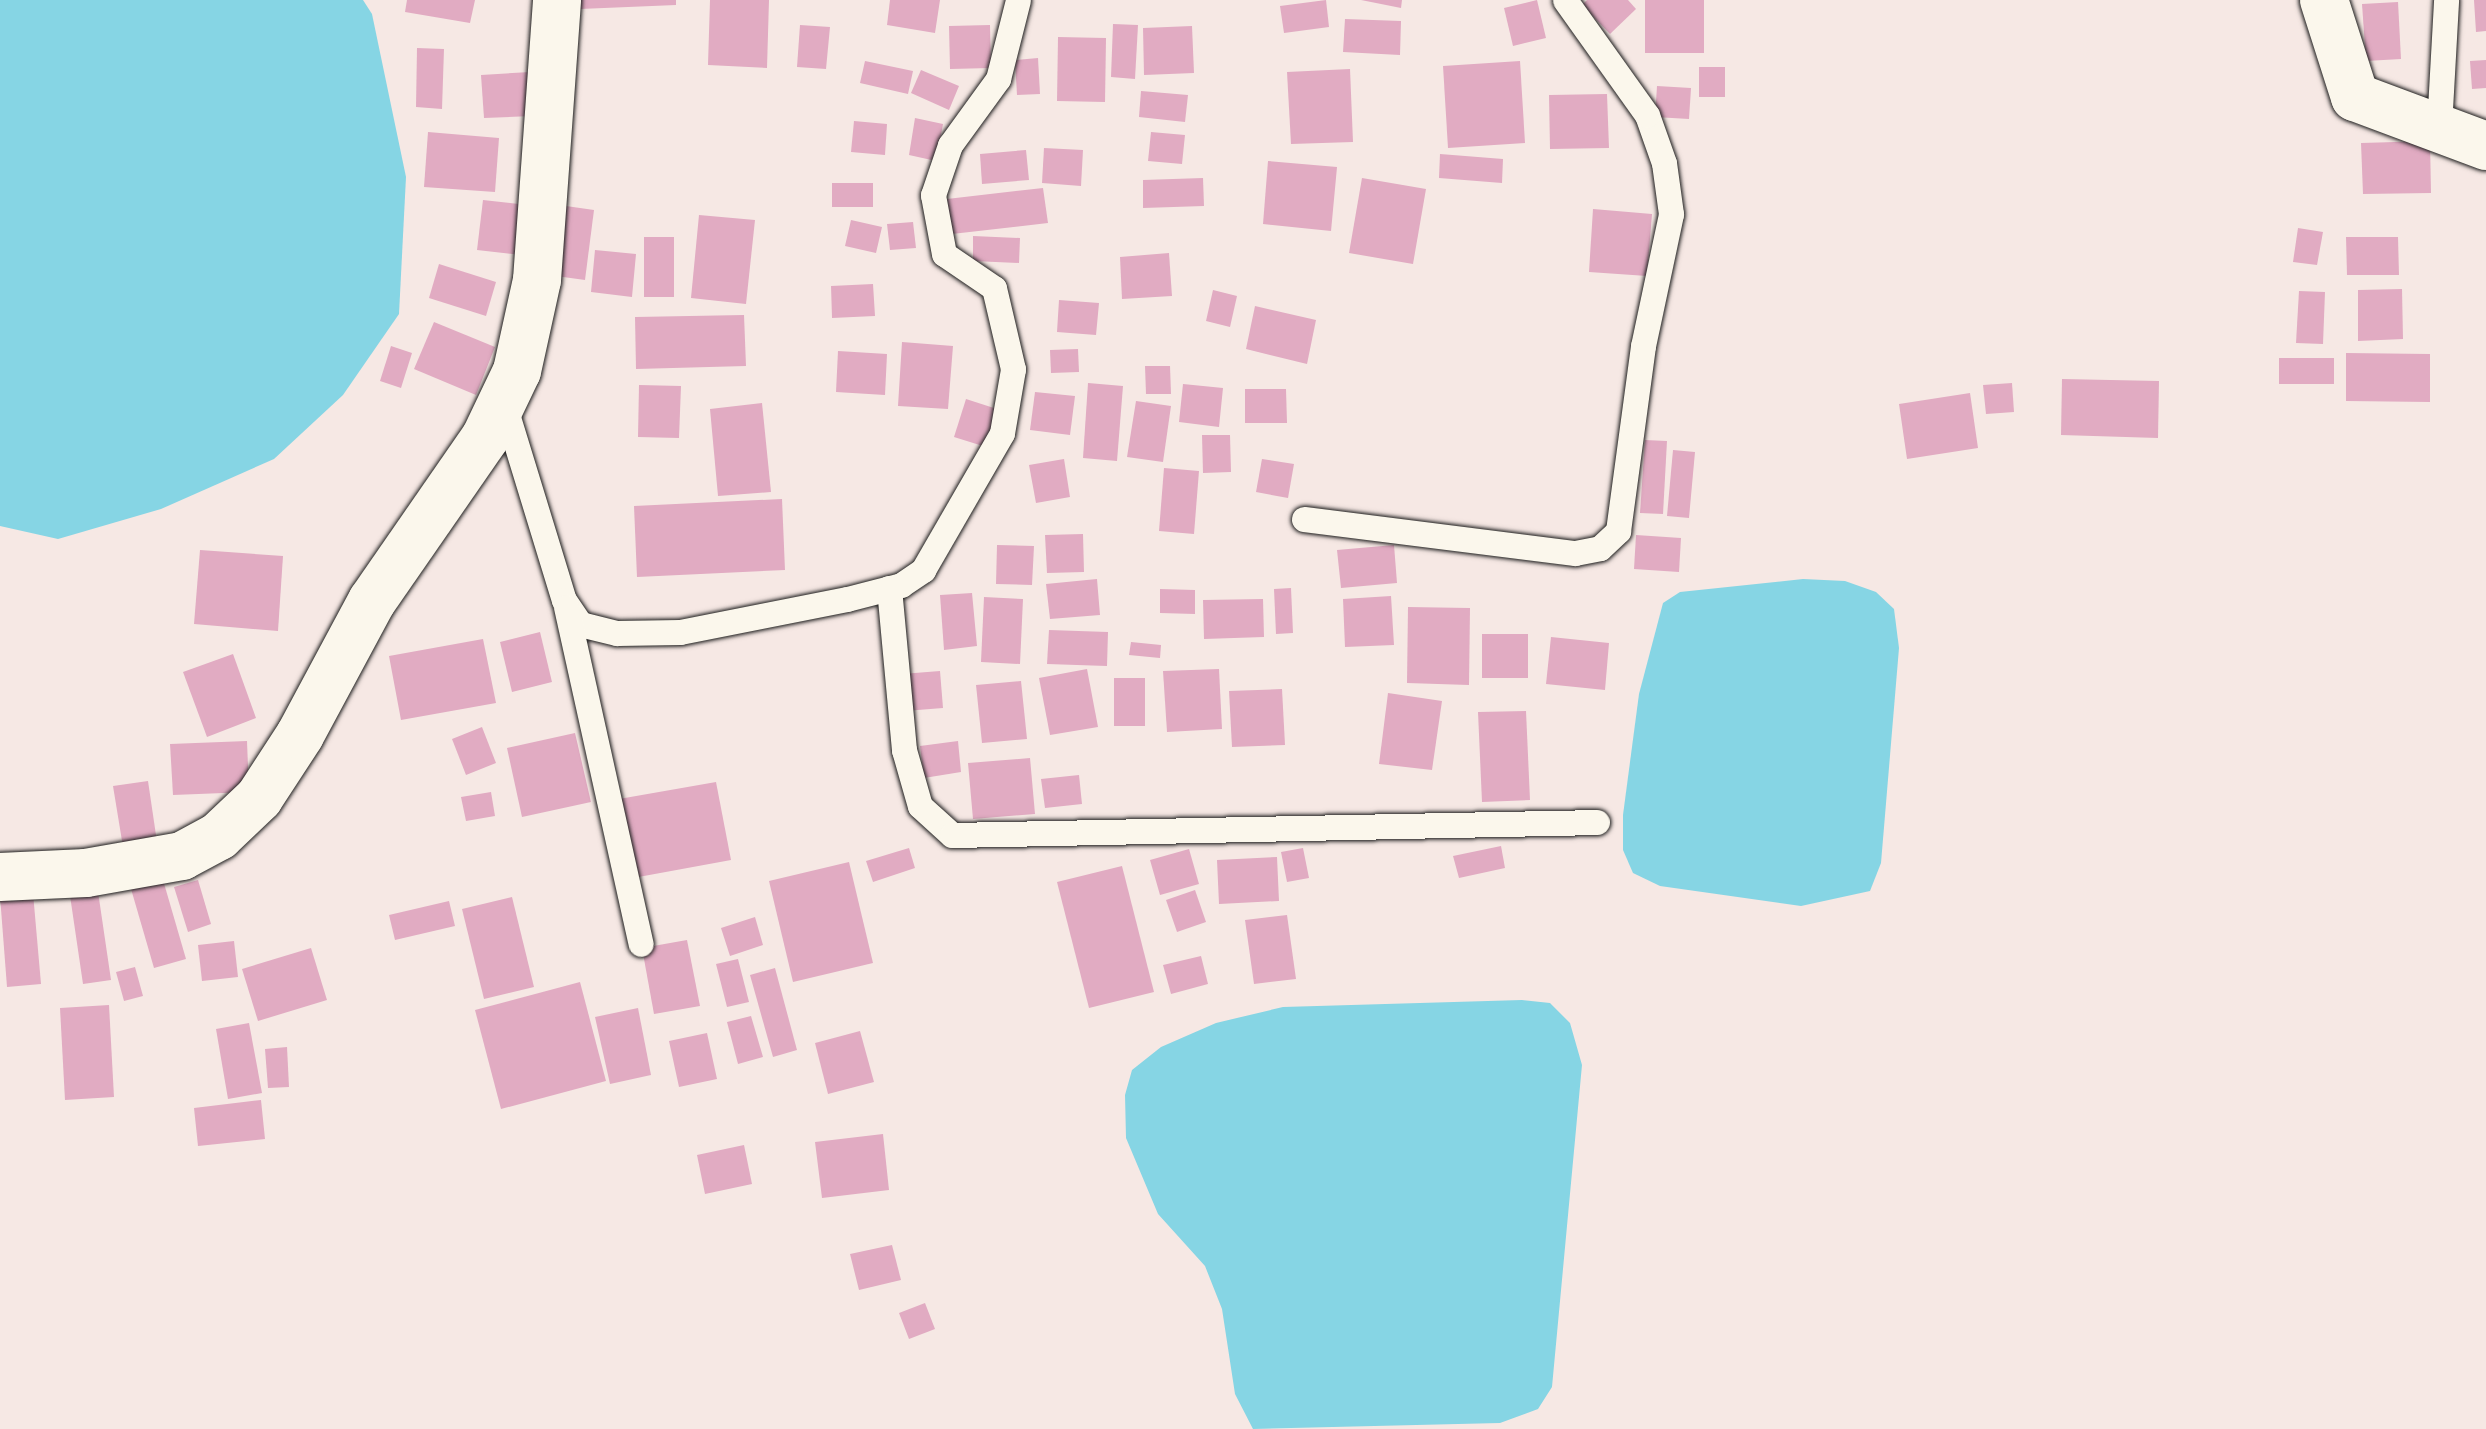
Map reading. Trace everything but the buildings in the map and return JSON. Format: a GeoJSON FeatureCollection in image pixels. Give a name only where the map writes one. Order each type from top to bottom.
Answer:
{"type":"FeatureCollection","features":[{"type":"Feature","properties":{"kind":"street"},"geometry":{"type":"LineString","coordinates":[[0,876],[86,873],[182,856],[220,836],[246,811],[300,736],[372,601],[485,438],[517,371],[537,280],[557,0]]}},
{"type":"Feature","properties":{"kind":"street"},"geometry":{"type":"LineString","coordinates":[[2324,0],[2356,97],[2486,146]]}},
{"type":"Feature","properties":{"kind":"lane"},"geometry":{"type":"LineString","coordinates":[[564,600],[580,624],[617,633],[680,632],[889,588],[923,570],[1002,433],[1013,369],[1005,314],[994,288],[944,254],[933,194],[950,145],[998,79],[1018,0]]}},
{"type":"Feature","properties":{"kind":"lane"},"geometry":{"type":"LineString","coordinates":[[1304,519],[1575,554],[1600,548],[1618,531],[1643,346],[1670,214],[1664,163],[1647,114],[1565,0]]}},
{"type":"Feature","properties":{"kind":"lane"},"geometry":{"type":"LineString","coordinates":[[2439,127],[2446,0]]}},
{"type":"Feature","properties":{"kind":"lane"},"geometry":{"type":"LineString","coordinates":[[503,401],[564,600],[641,944]]}},
{"type":"Feature","properties":{"kind":"lane"},"geometry":{"type":"LineString","coordinates":[[889,588],[904,750],[920,806],[952,835],[1597,822]]}},
{"type":"Feature","properties":{"kind":"water"},"geometry":{"type":"Polygon","coordinates":[[[0,0],[363,0],[372,14],[406,177],[399,314],[343,395],[274,459],[161,509],[58,539],[0,526],[0,0]]]}},
{"type":"Feature","properties":{"kind":"water"},"geometry":{"type":"Polygon","coordinates":[[[1803,579],[1845,581],[1876,592],[1894,609],[1899,648],[1881,863],[1870,891],[1801,906],[1660,886],[1633,873],[1623,850],[1623,815],[1639,694],[1663,603],[1680,592],[1803,579]]]}},
{"type":"Feature","properties":{"kind":"water"},"geometry":{"type":"Polygon","coordinates":[[[1522,1000],[1550,1003],[1570,1023],[1582,1065],[1552,1387],[1538,1409],[1500,1423],[1253,1429],[1235,1394],[1222,1309],[1205,1266],[1158,1214],[1126,1138],[1125,1095],[1132,1070],[1161,1047],[1216,1023],[1283,1007],[1522,1000]]]}}]}
